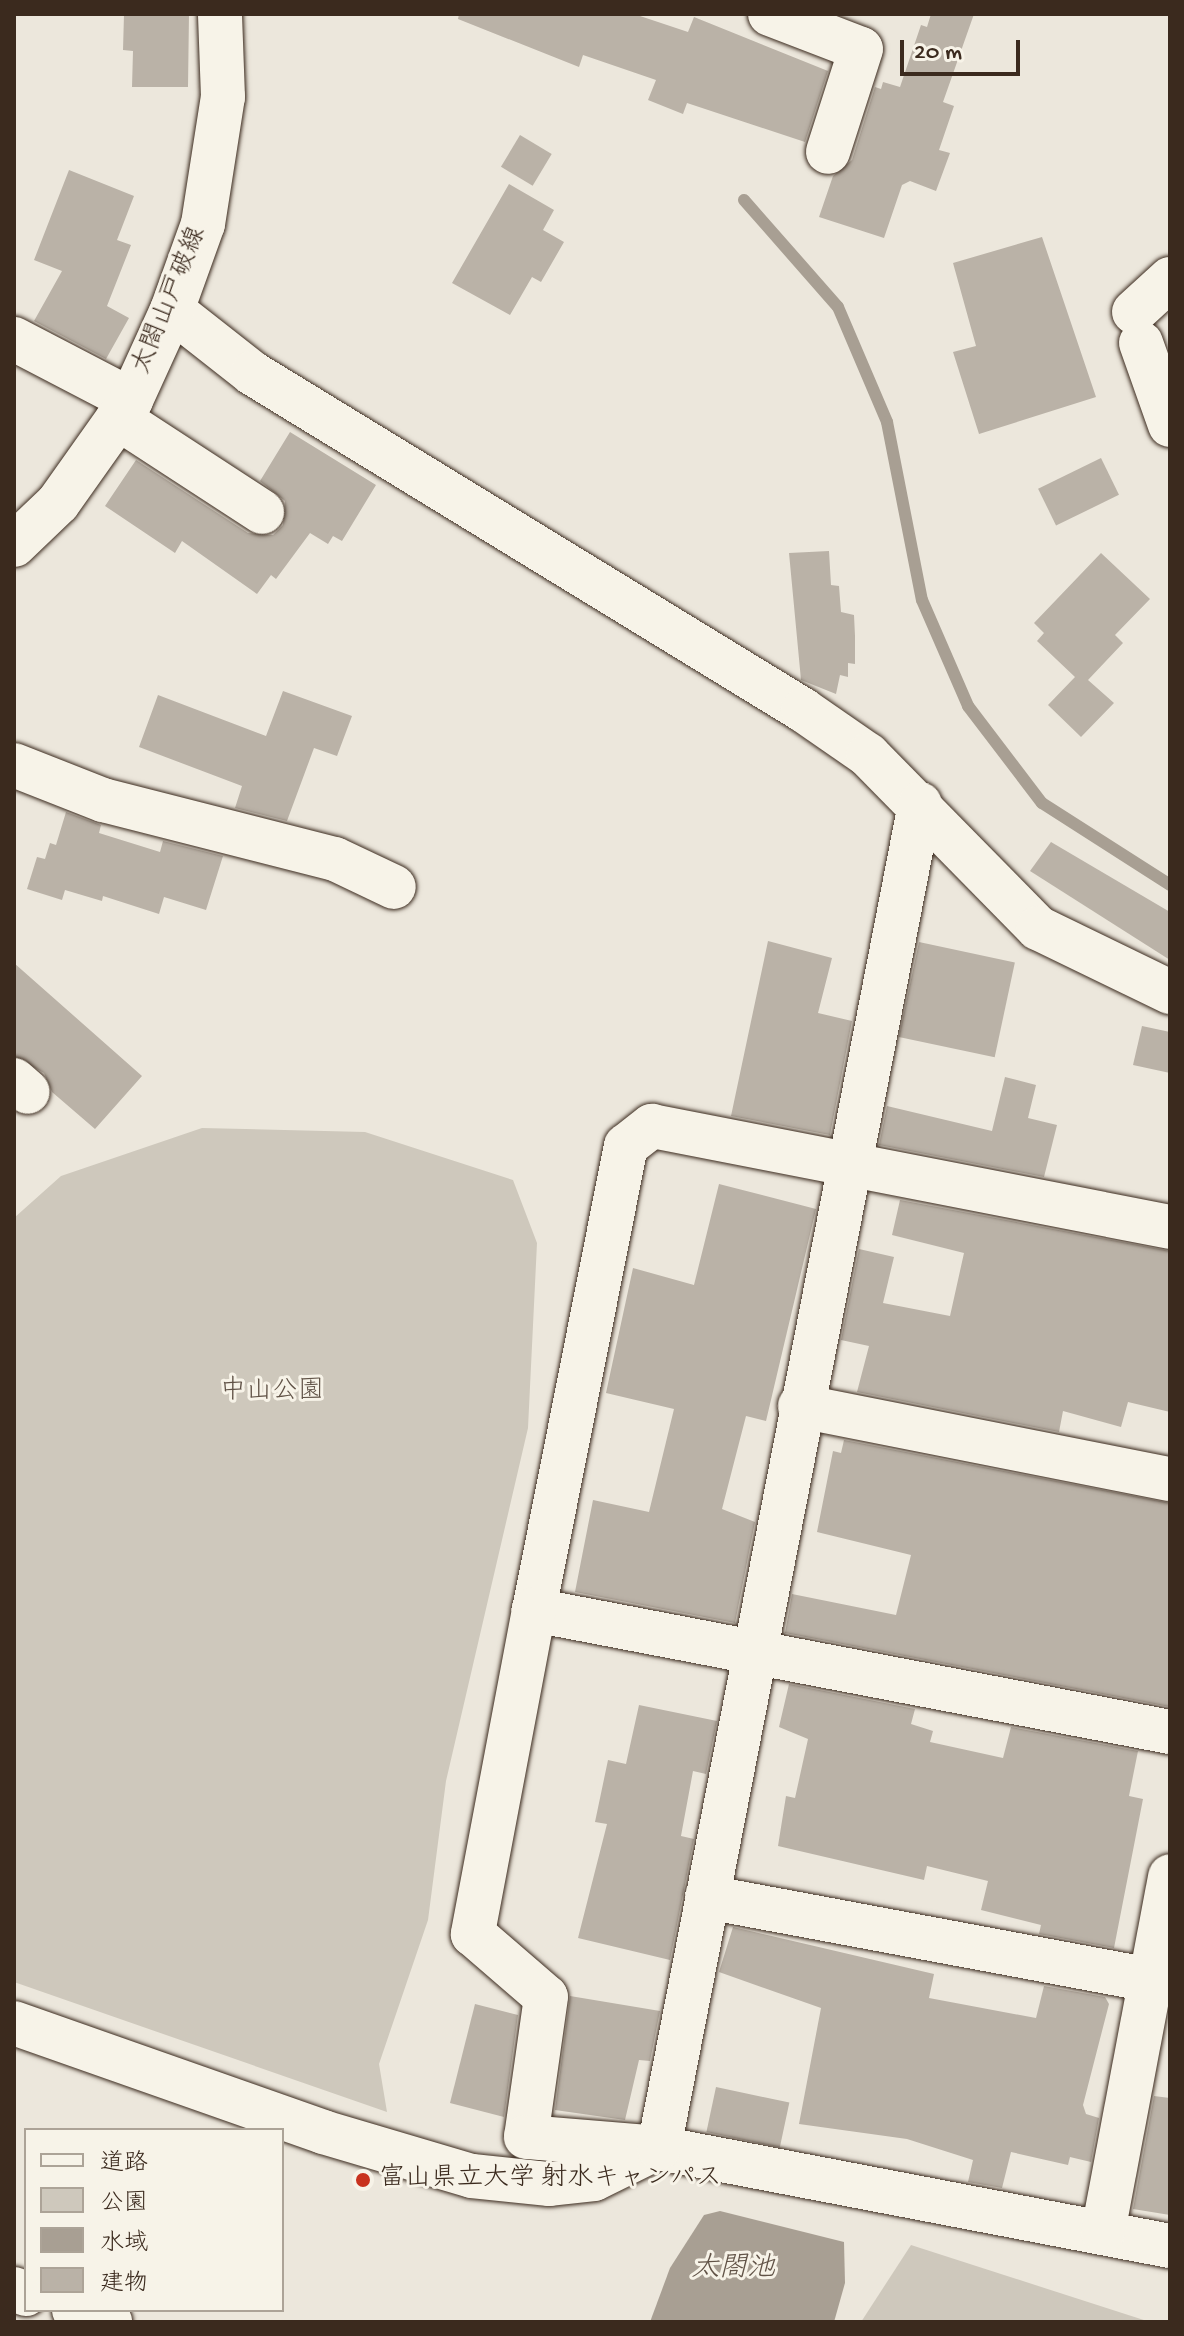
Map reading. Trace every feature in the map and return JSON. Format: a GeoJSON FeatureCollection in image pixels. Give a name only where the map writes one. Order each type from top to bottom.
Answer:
{"type":"FeatureCollection","features":[{"type":"Feature","properties":{"kind":"street","name":"太閤山戸破線"},"geometry":{"type":"LineString","coordinates":[[14,545],[58,503],[125,409],[172,310],[203,224],[223,97],[220,14]]}},
{"type":"Feature","properties":{"kind":"street"},"geometry":{"type":"LineString","coordinates":[[770,14],[861,49],[828,152]]}},
{"type":"Feature","properties":{"kind":"street"},"geometry":{"type":"LineString","coordinates":[[1170,279],[1138,327],[1170,425]]}},
{"type":"Feature","properties":{"kind":"street"},"geometry":{"type":"LineString","coordinates":[[172,310],[252,373],[803,710],[868,755],[920,804],[1038,928],[1170,992]]}},
{"type":"Feature","properties":{"kind":"street"},"geometry":{"type":"LineString","coordinates":[[14,339],[125,409],[262,512]]}},
{"type":"Feature","properties":{"kind":"street"},"geometry":{"type":"LineString","coordinates":[[14,765],[103,800],[335,859],[394,887]]}},
{"type":"Feature","properties":{"kind":"street"},"geometry":{"type":"LineString","coordinates":[[659,2148],[752,1652],[920,804]]}},
{"type":"Feature","properties":{"kind":"street"},"geometry":{"type":"LineString","coordinates":[[1170,1227],[846,1168],[652,1126],[626,1146],[473,1934],[546,1997],[526,2137],[659,2148],[1170,2246]]}},
{"type":"Feature","properties":{"kind":"street"},"geometry":{"type":"LineString","coordinates":[[800,1406],[1170,1479]]}},
{"type":"Feature","properties":{"kind":"street"},"geometry":{"type":"LineString","coordinates":[[534,1610],[1170,1732]]}},
{"type":"Feature","properties":{"kind":"street"},"geometry":{"type":"LineString","coordinates":[[1103,2232],[1161,1982],[1170,1876]]}},
{"type":"Feature","properties":{"kind":"street"},"geometry":{"type":"LineString","coordinates":[[707,1897],[1161,1982]]}},
{"type":"Feature","properties":{"kind":"street"},"geometry":{"type":"LineString","coordinates":[[14,2023],[323,2132],[472,2176],[550,2184],[594,2179],[659,2148]]}},
{"type":"Feature","properties":{"kind":"street"},"geometry":{"type":"LineString","coordinates":[[80,2312],[110,2322]]}},
{"type":"Feature","properties":{"kind":"green space","name":"中山公園"},"geometry":{"type":"Polygon","coordinates":[[[202,1128],[365,1132],[513,1180],[537,1243],[528,1428],[446,1781],[428,1920],[379,2064],[387,2112],[14,1982],[14,1218],[61,1176],[202,1128]]]}},
{"type":"Feature","properties":{"kind":"green space"},"geometry":{"type":"Polygon","coordinates":[[[911,2245],[1150,2322],[861,2322],[911,2245]]]}},
{"type":"Feature","properties":{"kind":"water","name":"太閤池"},"geometry":{"type":"Polygon","coordinates":[[[720,2211],[844,2242],[845,2283],[834,2322],[650,2322],[670,2268],[704,2215],[720,2211]]]}},
{"type":"Feature","properties":{"kind":"building"},"geometry":{"type":"Polygon","coordinates":[[[124,14],[189,14],[188,87],[132,87],[133,51],[123,50],[124,14]]]}},
{"type":"Feature","properties":{"kind":"building"},"geometry":{"type":"Polygon","coordinates":[[[459,14],[634,14],[688,32],[694,17],[828,71],[805,142],[687,103],[683,114],[648,100],[656,80],[583,55],[579,67],[458,19],[459,14]]]}},
{"type":"Feature","properties":{"kind":"building"},"geometry":{"type":"Polygon","coordinates":[[[931,14],[974,14],[943,102],[954,106],[939,150],[950,153],[936,191],[910,181],[902,185],[884,238],[819,217],[833,176],[852,160],[875,87],[881,89],[883,82],[900,87],[921,25],[927,27],[931,14]]]}},
{"type":"Feature","properties":{"kind":"building"},"geometry":{"type":"Polygon","coordinates":[[[520,135],[552,154],[533,186],[501,167],[520,135]]]}},
{"type":"Feature","properties":{"kind":"building"},"geometry":{"type":"Polygon","coordinates":[[[69,170],[134,196],[117,240],[131,245],[107,306],[129,318],[106,359],[34,321],[62,271],[34,260],[69,170]]]}},
{"type":"Feature","properties":{"kind":"building"},"geometry":{"type":"Polygon","coordinates":[[[509,184],[554,210],[543,230],[564,242],[541,282],[532,277],[510,315],[452,283],[509,184]]]}},
{"type":"Feature","properties":{"kind":"building"},"geometry":{"type":"Polygon","coordinates":[[[1042,237],[1096,397],[979,434],[953,352],[976,346],[953,263],[1042,237]]]}},
{"type":"Feature","properties":{"kind":"building"},"geometry":{"type":"Polygon","coordinates":[[[290,432],[376,485],[342,541],[333,536],[328,544],[310,533],[276,579],[271,575],[257,594],[182,541],[175,553],[105,506],[136,460],[248,533],[273,535],[283,525],[285,501],[260,481],[290,432]]]}},
{"type":"Feature","properties":{"kind":"building"},"geometry":{"type":"Polygon","coordinates":[[[1101,458],[1119,495],[1056,526],[1038,489],[1101,458]]]}},
{"type":"Feature","properties":{"kind":"building"},"geometry":{"type":"Polygon","coordinates":[[[829,551],[831,585],[839,586],[841,612],[854,615],[855,664],[848,663],[848,677],[840,675],[836,694],[801,680],[789,553],[829,551]]]}},
{"type":"Feature","properties":{"kind":"building"},"geometry":{"type":"Polygon","coordinates":[[[1101,553],[1150,599],[1115,635],[1123,643],[1088,680],[1114,703],[1081,737],[1048,705],[1075,677],[1037,641],[1044,633],[1034,623],[1101,553]]]}},
{"type":"Feature","properties":{"kind":"building"},"geometry":{"type":"Polygon","coordinates":[[[283,691],[352,716],[337,756],[314,748],[287,821],[235,808],[242,786],[139,747],[158,695],[266,736],[283,691]]]}},
{"type":"Feature","properties":{"kind":"building"},"geometry":{"type":"Polygon","coordinates":[[[66,812],[101,825],[99,833],[160,852],[163,841],[223,856],[206,910],[164,897],[159,914],[103,896],[102,901],[65,890],[62,900],[27,889],[37,857],[45,859],[50,843],[56,845],[66,812]]]}},
{"type":"Feature","properties":{"kind":"building"},"geometry":{"type":"Polygon","coordinates":[[[1051,842],[1170,912],[1170,960],[1030,871],[1051,842]]]}},
{"type":"Feature","properties":{"kind":"building"},"geometry":{"type":"Polygon","coordinates":[[[768,941],[832,958],[818,1013],[852,1021],[830,1135],[731,1116],[768,941]]]}},
{"type":"Feature","properties":{"kind":"building"},"geometry":{"type":"Polygon","coordinates":[[[919,942],[1015,962],[995,1057],[899,1037],[919,942]]]}},
{"type":"Feature","properties":{"kind":"building"},"geometry":{"type":"Polygon","coordinates":[[[14,963],[142,1076],[95,1129],[52,1092],[44,1073],[14,1056],[14,963]]]}},
{"type":"Feature","properties":{"kind":"building"},"geometry":{"type":"Polygon","coordinates":[[[1142,1026],[1170,1032],[1170,1073],[1133,1065],[1142,1026]]]}},
{"type":"Feature","properties":{"kind":"building"},"geometry":{"type":"Polygon","coordinates":[[[1005,1077],[1036,1085],[1028,1118],[1057,1125],[1044,1177],[879,1145],[887,1106],[992,1131],[1005,1077]]]}},
{"type":"Feature","properties":{"kind":"building"},"geometry":{"type":"Polygon","coordinates":[[[719,1184],[816,1209],[766,1421],[746,1416],[722,1509],[755,1522],[735,1623],[575,1592],[593,1500],[649,1512],[674,1409],[606,1393],[633,1268],[694,1285],[719,1184]]]}},
{"type":"Feature","properties":{"kind":"building"},"geometry":{"type":"Polygon","coordinates":[[[900,1200],[1170,1251],[1170,1412],[1128,1402],[1121,1427],[1063,1411],[1059,1432],[857,1392],[869,1346],[841,1340],[859,1249],[894,1257],[883,1303],[950,1316],[964,1253],[892,1235],[900,1200]]]}},
{"type":"Feature","properties":{"kind":"building"},"geometry":{"type":"Polygon","coordinates":[[[844,1440],[1170,1503],[1170,1707],[785,1633],[792,1594],[896,1615],[911,1555],[817,1532],[833,1451],[841,1453],[844,1440]]]}},
{"type":"Feature","properties":{"kind":"building"},"geometry":{"type":"Polygon","coordinates":[[[789,1684],[915,1709],[911,1724],[933,1731],[930,1742],[1003,1758],[1011,1727],[1138,1751],[1129,1796],[1143,1799],[1114,1948],[1039,1934],[1041,1925],[981,1910],[988,1881],[927,1866],[924,1880],[778,1846],[786,1796],[795,1798],[808,1739],[779,1727],[789,1684]]]}},
{"type":"Feature","properties":{"kind":"building"},"geometry":{"type":"Polygon","coordinates":[[[639,1705],[717,1721],[706,1774],[693,1771],[681,1836],[694,1839],[670,1960],[578,1938],[607,1824],[595,1822],[608,1760],[626,1764],[639,1705]]]}},
{"type":"Feature","properties":{"kind":"building"},"geometry":{"type":"Polygon","coordinates":[[[733,1927],[934,1974],[929,1998],[1036,2018],[1044,1986],[1105,1997],[1109,2004],[1083,2105],[1086,2114],[1099,2118],[1091,2162],[1070,2157],[1068,2165],[1011,2152],[1002,2188],[968,2182],[973,2160],[907,2139],[799,2124],[821,2008],[719,1972],[733,1927]]]}},
{"type":"Feature","properties":{"kind":"building"},"geometry":{"type":"Polygon","coordinates":[[[570,1996],[660,2011],[650,2061],[639,2060],[625,2120],[555,2110],[570,1996]]]}},
{"type":"Feature","properties":{"kind":"building"},"geometry":{"type":"Polygon","coordinates":[[[475,2004],[518,2015],[504,2117],[450,2103],[475,2004]]]}},
{"type":"Feature","properties":{"kind":"building"},"geometry":{"type":"Polygon","coordinates":[[[716,2087],[789,2103],[780,2148],[706,2132],[716,2087]]]}},
{"type":"Feature","properties":{"kind":"building"},"geometry":{"type":"Polygon","coordinates":[[[1154,2096],[1170,2098],[1170,2215],[1133,2209],[1154,2096]]]}},
{"type":"Feature","properties":{"kind":"waterway"},"geometry":{"type":"LineString","coordinates":[[744,200],[838,307],[887,422],[922,600],[968,706],[1042,803],[1170,885]]}},
{"type":"Feature","properties":{"kind":"place","name":"富山県立大学 射水キャンパス"},"geometry":{"type":"Point","coordinates":[363,2180]}}]}
